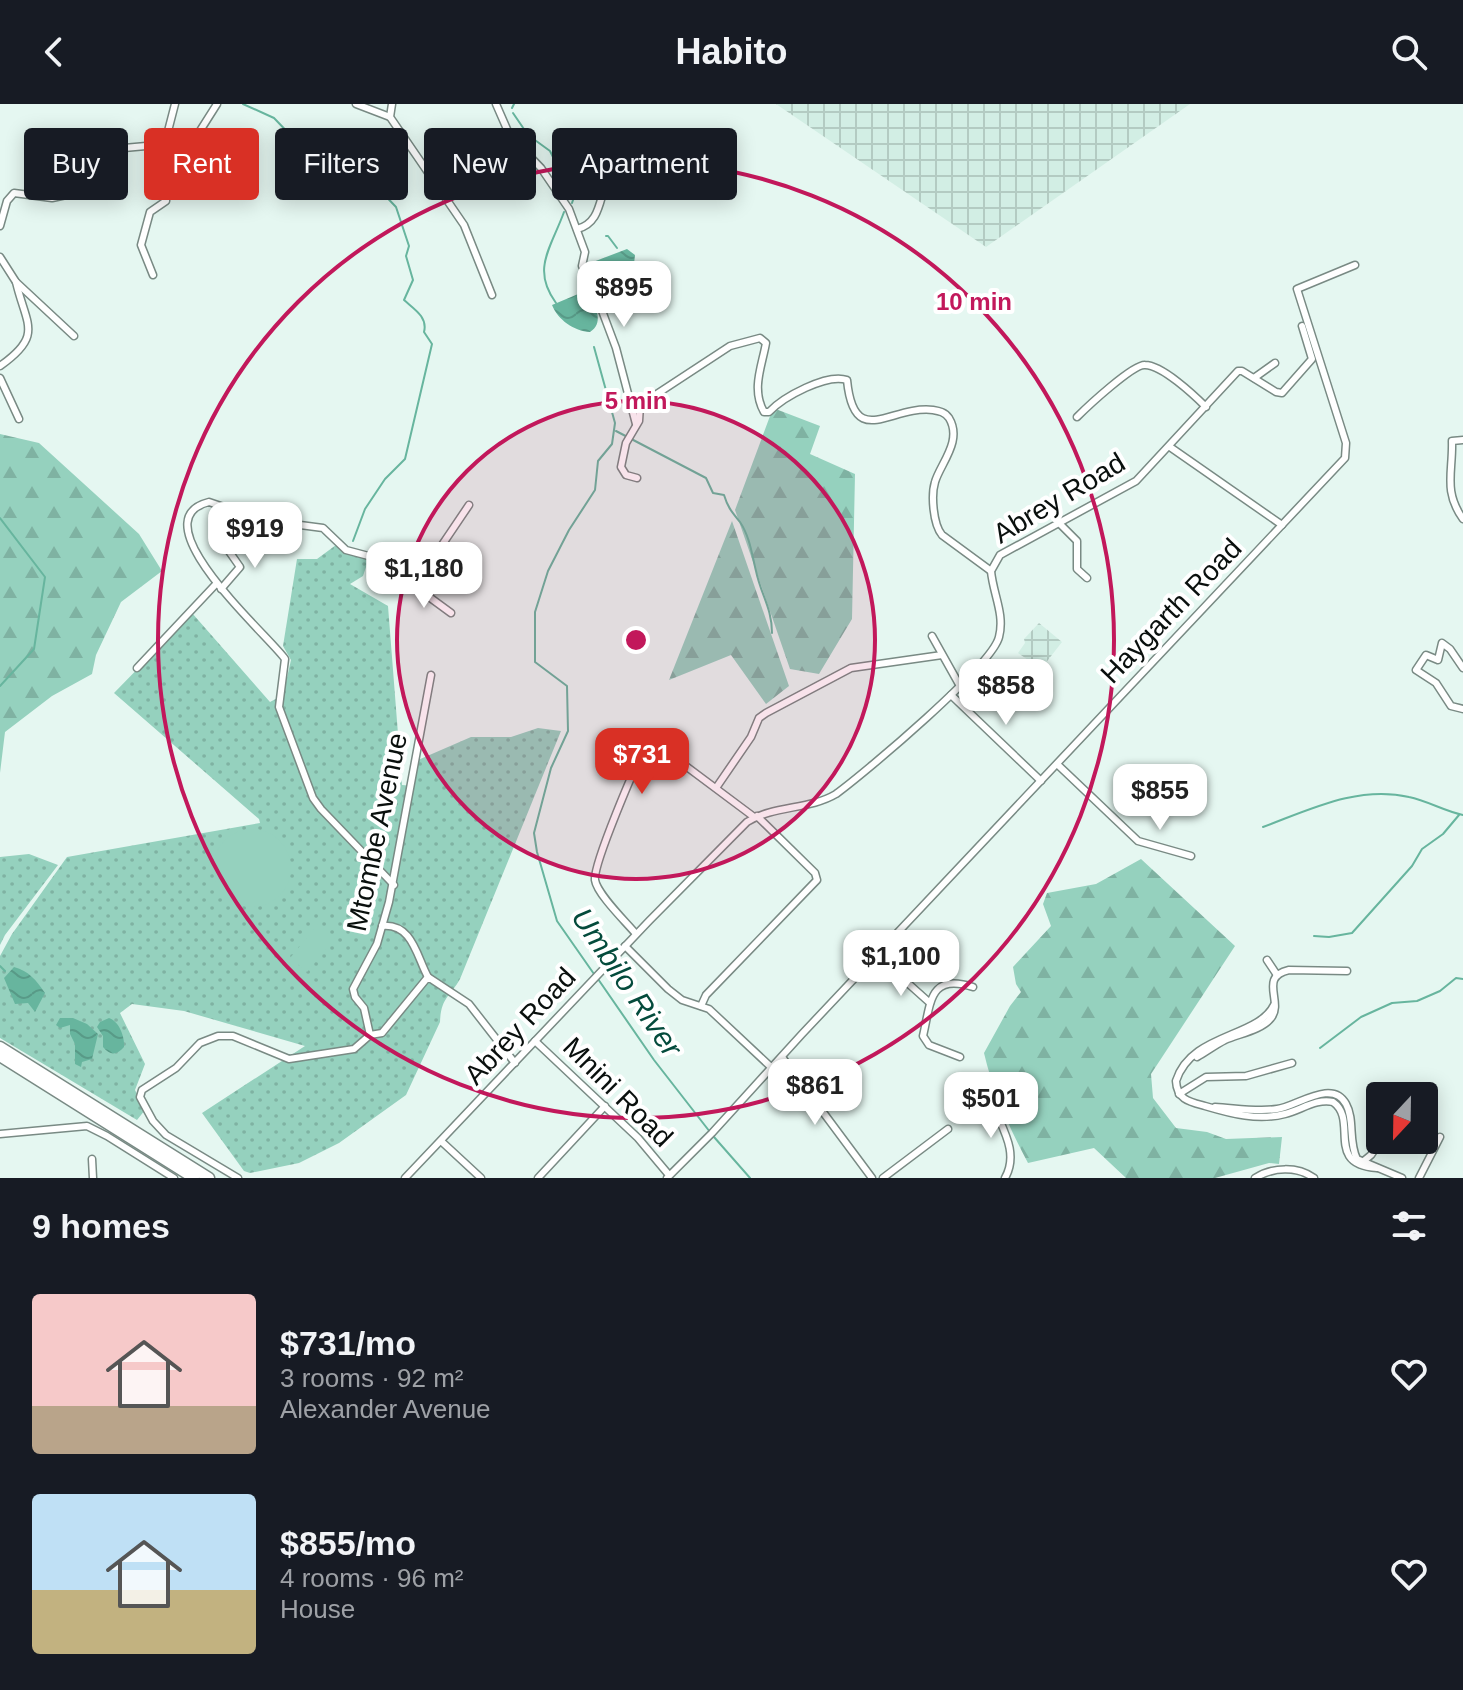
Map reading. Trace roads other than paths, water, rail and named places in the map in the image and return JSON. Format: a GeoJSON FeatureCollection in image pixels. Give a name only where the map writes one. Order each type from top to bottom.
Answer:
{"type":"FeatureCollection","features":[{"type":"Feature","properties":{"kind":"highway"},"geometry":{"type":"LineString","coordinates":[[0,1047],[209,1178]]}},
{"type":"Feature","properties":{"kind":"highway"},"geometry":{"type":"LineString","coordinates":[[3,1058],[194,1178]]}},
{"type":"Feature","properties":{"kind":"street"},"geometry":{"type":"LineString","coordinates":[[0,226],[7,201],[14,193],[52,198],[71,194],[95,176],[113,149],[157,145],[167,135],[175,104]]}},
{"type":"Feature","properties":{"kind":"street"},"geometry":{"type":"LineString","coordinates":[[153,275],[141,246],[150,212],[167,200],[167,183],[217,104]]}},
{"type":"Feature","properties":{"kind":"street"},"geometry":{"type":"LineString","coordinates":[[356,104],[390,117],[464,225],[492,295]]}},
{"type":"Feature","properties":{"kind":"street"},"geometry":{"type":"LineString","coordinates":[[390,117],[392,104]]}},
{"type":"Feature","properties":{"kind":"street"},"geometry":{"type":"LineString","coordinates":[[496,104],[506,128]]}},
{"type":"Feature","properties":{"kind":"street"},"geometry":{"type":"LineString","coordinates":[[536,165],[550,180],[577,229],[585,251],[582,266],[616,348],[636,424]]}},
{"type":"Feature","properties":{"kind":"street"},"geometry":{"type":"LineString","coordinates":[[639,170],[640,182],[637,185],[616,179],[607,181],[616,173],[639,170]]}},
{"type":"Feature","properties":{"kind":"street"},"geometry":{"type":"LineString","coordinates":[[577,229],[590,223],[599,200]]}},
{"type":"Feature","properties":{"kind":"street"},"geometry":{"type":"LineString","coordinates":[[0,257],[16,282],[30,322],[24,344],[1,366],[0,376],[19,419]]}},
{"type":"Feature","properties":{"kind":"street","name":"Haygarth Road"},"geometry":{"type":"LineString","coordinates":[[668,1177],[1344,460],[1347,449],[1331,387],[1297,289],[1355,265]]}},
{"type":"Feature","properties":{"kind":"street"},"geometry":{"type":"LineString","coordinates":[[16,282],[74,336]]}},
{"type":"Feature","properties":{"kind":"street"},"geometry":{"type":"LineString","coordinates":[[1275,363],[1254,378],[1282,393],[1311,360],[1302,326]]}},
{"type":"Feature","properties":{"kind":"street"},"geometry":{"type":"LineString","coordinates":[[637,478],[626,475],[621,467],[626,443],[639,421],[638,407],[730,346],[758,338],[766,343],[758,372],[763,411],[769,412],[781,400],[803,388],[843,378],[848,382],[849,398],[859,417],[875,422],[918,409],[939,411],[949,418],[951,449],[935,484],[937,529],[991,571]]}},
{"type":"Feature","properties":{"kind":"street"},"geometry":{"type":"LineString","coordinates":[[1077,417],[1144,364],[1183,386],[1206,407]]}},
{"type":"Feature","properties":{"kind":"street","name":"Abrey Road"},"geometry":{"type":"LineString","coordinates":[[405,1178],[636,934],[755,817],[836,794],[951,695],[992,654],[1000,637],[1000,609],[991,571],[1003,552],[1133,483],[1238,371],[1254,378]]}},
{"type":"Feature","properties":{"kind":"street"},"geometry":{"type":"LineString","coordinates":[[1463,440],[1452,441],[1453,460],[1449,471],[1450,494],[1463,519]]}},
{"type":"Feature","properties":{"kind":"street"},"geometry":{"type":"LineString","coordinates":[[1170,447],[1282,525]]}},
{"type":"Feature","properties":{"kind":"street"},"geometry":{"type":"LineString","coordinates":[[394,885],[315,802],[279,707],[285,659],[219,586],[191,543],[188,531],[193,511],[209,502],[262,520],[323,528],[334,535],[346,550],[373,556],[451,613]]}},
{"type":"Feature","properties":{"kind":"street"},"geometry":{"type":"LineString","coordinates":[[415,585],[469,505]]}},
{"type":"Feature","properties":{"kind":"street"},"geometry":{"type":"LineString","coordinates":[[1058,522],[1077,541],[1077,569],[1087,578]]}},
{"type":"Feature","properties":{"kind":"street"},"geometry":{"type":"LineString","coordinates":[[137,668],[240,567],[226,547]]}},
{"type":"Feature","properties":{"kind":"street"},"geometry":{"type":"LineString","coordinates":[[932,636],[960,686]]}},
{"type":"Feature","properties":{"kind":"street"},"geometry":{"type":"LineString","coordinates":[[1463,668],[1442,643],[1438,660],[1426,655],[1416,670],[1436,683],[1451,706],[1463,709]]}},
{"type":"Feature","properties":{"kind":"street"},"geometry":{"type":"LineString","coordinates":[[716,788],[744,749],[759,718],[766,713],[853,667],[942,655]]}},
{"type":"Feature","properties":{"kind":"street","name":"Mtombe Avenue"},"geometry":{"type":"LineString","coordinates":[[370,1035],[363,1007],[353,989],[373,954],[394,885],[431,675]]}},
{"type":"Feature","properties":{"kind":"street"},"geometry":{"type":"LineString","coordinates":[[951,695],[1041,781]]}},
{"type":"Feature","properties":{"kind":"street"},"geometry":{"type":"LineString","coordinates":[[636,934],[599,889],[595,876],[604,846],[644,750],[650,745],[659,746],[755,817],[815,873],[817,880],[706,995],[701,1006]]}},
{"type":"Feature","properties":{"kind":"street"},"geometry":{"type":"LineString","coordinates":[[1057,764],[1141,843],[1191,856]]}},
{"type":"Feature","properties":{"kind":"street"},"geometry":{"type":"LineString","coordinates":[[387,911],[394,927],[416,947],[428,977],[469,1004],[515,1063]]}},
{"type":"Feature","properties":{"kind":"street"},"geometry":{"type":"LineString","coordinates":[[382,926],[394,927]]}},
{"type":"Feature","properties":{"kind":"street"},"geometry":{"type":"LineString","coordinates":[[625,946],[677,996],[701,1006],[737,1034],[772,1068]]}},
{"type":"Feature","properties":{"kind":"street"},"geometry":{"type":"LineString","coordinates":[[904,980],[925,954]]}},
{"type":"Feature","properties":{"kind":"street"},"geometry":{"type":"LineString","coordinates":[[877,955],[930,1003]]}},
{"type":"Feature","properties":{"kind":"street"},"geometry":{"type":"LineString","coordinates":[[1267,960],[1277,975]]}},
{"type":"Feature","properties":{"kind":"street"},"geometry":{"type":"LineString","coordinates":[[1347,971],[1289,970],[1277,975],[1273,986],[1273,1014],[1268,1021],[1218,1044],[1182,1069],[1176,1081],[1179,1094],[1189,1102],[1206,1107],[1248,1110],[1279,1109],[1318,1094],[1335,1095],[1342,1098],[1348,1107],[1352,1147],[1360,1164],[1402,1178]]}},
{"type":"Feature","properties":{"kind":"street"},"geometry":{"type":"LineString","coordinates":[[238,1178],[169,1138],[152,1119],[140,1097],[141,1091],[176,1068],[199,1044],[211,1038],[229,1035],[286,1058],[348,1051],[370,1035],[382,1033],[428,977]]}},
{"type":"Feature","properties":{"kind":"street"},"geometry":{"type":"LineString","coordinates":[[960,1057],[924,1042],[923,1036],[930,1003],[939,988],[947,982],[973,987]]}},
{"type":"Feature","properties":{"kind":"street","name":"Mnini Road"},"geometry":{"type":"LineString","coordinates":[[535,1041],[638,1138],[668,1177]]}},
{"type":"Feature","properties":{"kind":"street"},"geometry":{"type":"LineString","coordinates":[[782,1057],[872,1178]]}},
{"type":"Feature","properties":{"kind":"street"},"geometry":{"type":"LineString","coordinates":[[1179,1094],[1206,1077],[1246,1076],[1292,1063]]}},
{"type":"Feature","properties":{"kind":"street"},"geometry":{"type":"LineString","coordinates":[[993,1105],[1012,1153],[1005,1178]]}},
{"type":"Feature","properties":{"kind":"street"},"geometry":{"type":"LineString","coordinates":[[538,1178],[605,1106]]}},
{"type":"Feature","properties":{"kind":"street"},"geometry":{"type":"LineString","coordinates":[[0,1134],[87,1126],[174,1178]]}},
{"type":"Feature","properties":{"kind":"street"},"geometry":{"type":"LineString","coordinates":[[883,1178],[948,1129]]}},
{"type":"Feature","properties":{"kind":"street"},"geometry":{"type":"LineString","coordinates":[[1419,1178],[1440,1137]]}},
{"type":"Feature","properties":{"kind":"street"},"geometry":{"type":"LineString","coordinates":[[441,1141],[481,1178]]}},
{"type":"Feature","properties":{"kind":"street"},"geometry":{"type":"LineString","coordinates":[[434,1148],[442,1147],[458,1156]]}},
{"type":"Feature","properties":{"kind":"street"},"geometry":{"type":"LineString","coordinates":[[1360,1164],[1372,1154]]}},
{"type":"Feature","properties":{"kind":"street"},"geometry":{"type":"LineString","coordinates":[[92,1159],[93,1178]]}},
{"type":"Feature","properties":{"kind":"street"},"geometry":{"type":"LineString","coordinates":[[1255,1178],[1266,1173],[1296,1170],[1312,1178]]}},
{"type":"Feature","properties":{"kind":"water"},"geometry":{"type":"Polygon","coordinates":[[[627,249],[635,255],[633,273],[620,289],[598,294],[591,268],[593,262],[627,249]]]}},
{"type":"Feature","properties":{"kind":"water"},"geometry":{"type":"Polygon","coordinates":[[[583,292],[591,296],[598,316],[597,324],[590,332],[567,324],[552,305],[583,292]]]}},
{"type":"Feature","properties":{"kind":"water"},"geometry":{"type":"Polygon","coordinates":[[[14,967],[32,977],[45,993],[35,1012],[28,1003],[15,1004],[4,978],[14,967]]]}},
{"type":"Feature","properties":{"kind":"water"},"geometry":{"type":"Polygon","coordinates":[[[60,1018],[73,1018],[87,1024],[98,1034],[92,1059],[82,1062],[81,1067],[75,1064],[75,1044],[70,1025],[60,1028],[56,1025],[60,1018]]]}},
{"type":"Feature","properties":{"kind":"water"},"geometry":{"type":"Polygon","coordinates":[[[109,1018],[118,1026],[124,1043],[124,1047],[116,1053],[108,1052],[103,1047],[103,1036],[97,1027],[109,1018]]]}},
{"type":"Feature","properties":{"kind":"waterway"},"geometry":{"type":"LineString","coordinates":[[243,104],[274,118],[297,142],[357,166],[396,207],[409,246],[406,256],[413,280],[404,300],[422,318],[424,332],[432,344],[405,459],[385,479],[365,509],[353,541]]}},
{"type":"Feature","properties":{"kind":"waterway","name":"Umbilo River"},"geometry":{"type":"LineString","coordinates":[[512,108],[514,104]]}},
{"type":"Feature","properties":{"kind":"waterway","name":"Umbilo River"},"geometry":{"type":"LineString","coordinates":[[513,113],[528,135],[550,151],[576,191],[572,203]]}},
{"type":"Feature","properties":{"kind":"waterway","name":"Umbilo River"},"geometry":{"type":"LineString","coordinates":[[556,303],[545,280],[544,269],[564,212]]}},
{"type":"Feature","properties":{"kind":"waterway","name":"Umbilo River"},"geometry":{"type":"LineString","coordinates":[[606,236],[617,248]]}},
{"type":"Feature","properties":{"kind":"waterway","name":"Umbilo River"},"geometry":{"type":"LineString","coordinates":[[594,347],[615,423],[612,444],[598,461],[595,490],[569,530],[548,571],[535,612],[535,662],[567,686],[568,731],[551,768],[534,833],[557,921],[594,974]]}},
{"type":"Feature","properties":{"kind":"waterway"},"geometry":{"type":"LineString","coordinates":[[616,431],[706,478],[713,493],[724,495],[748,540],[772,633]]}},
{"type":"Feature","properties":{"kind":"waterway"},"geometry":{"type":"LineString","coordinates":[[0,518],[45,577],[34,649],[0,686]]}},
{"type":"Feature","properties":{"kind":"waterway"},"geometry":{"type":"LineString","coordinates":[[1263,827],[1334,801],[1371,794],[1409,797],[1463,815]]}},
{"type":"Feature","properties":{"kind":"waterway"},"geometry":{"type":"LineString","coordinates":[[1314,936],[1352,933],[1412,866],[1422,849],[1443,834],[1459,815]]}},
{"type":"Feature","properties":{"kind":"waterway"},"geometry":{"type":"LineString","coordinates":[[0,966],[5,971]]}},
{"type":"Feature","properties":{"kind":"waterway"},"geometry":{"type":"LineString","coordinates":[[1320,1048],[1361,1017],[1392,1003],[1417,1001],[1440,991],[1456,978],[1463,979]]}},
{"type":"Feature","properties":{"kind":"waterway","name":"Umbilo River"},"geometry":{"type":"LineString","coordinates":[[598,979],[654,1060],[710,1132]]}},
{"type":"Feature","properties":{"kind":"waterway","name":"Umbilo River"},"geometry":{"type":"LineString","coordinates":[[714,1137],[750,1178]]}}]}
